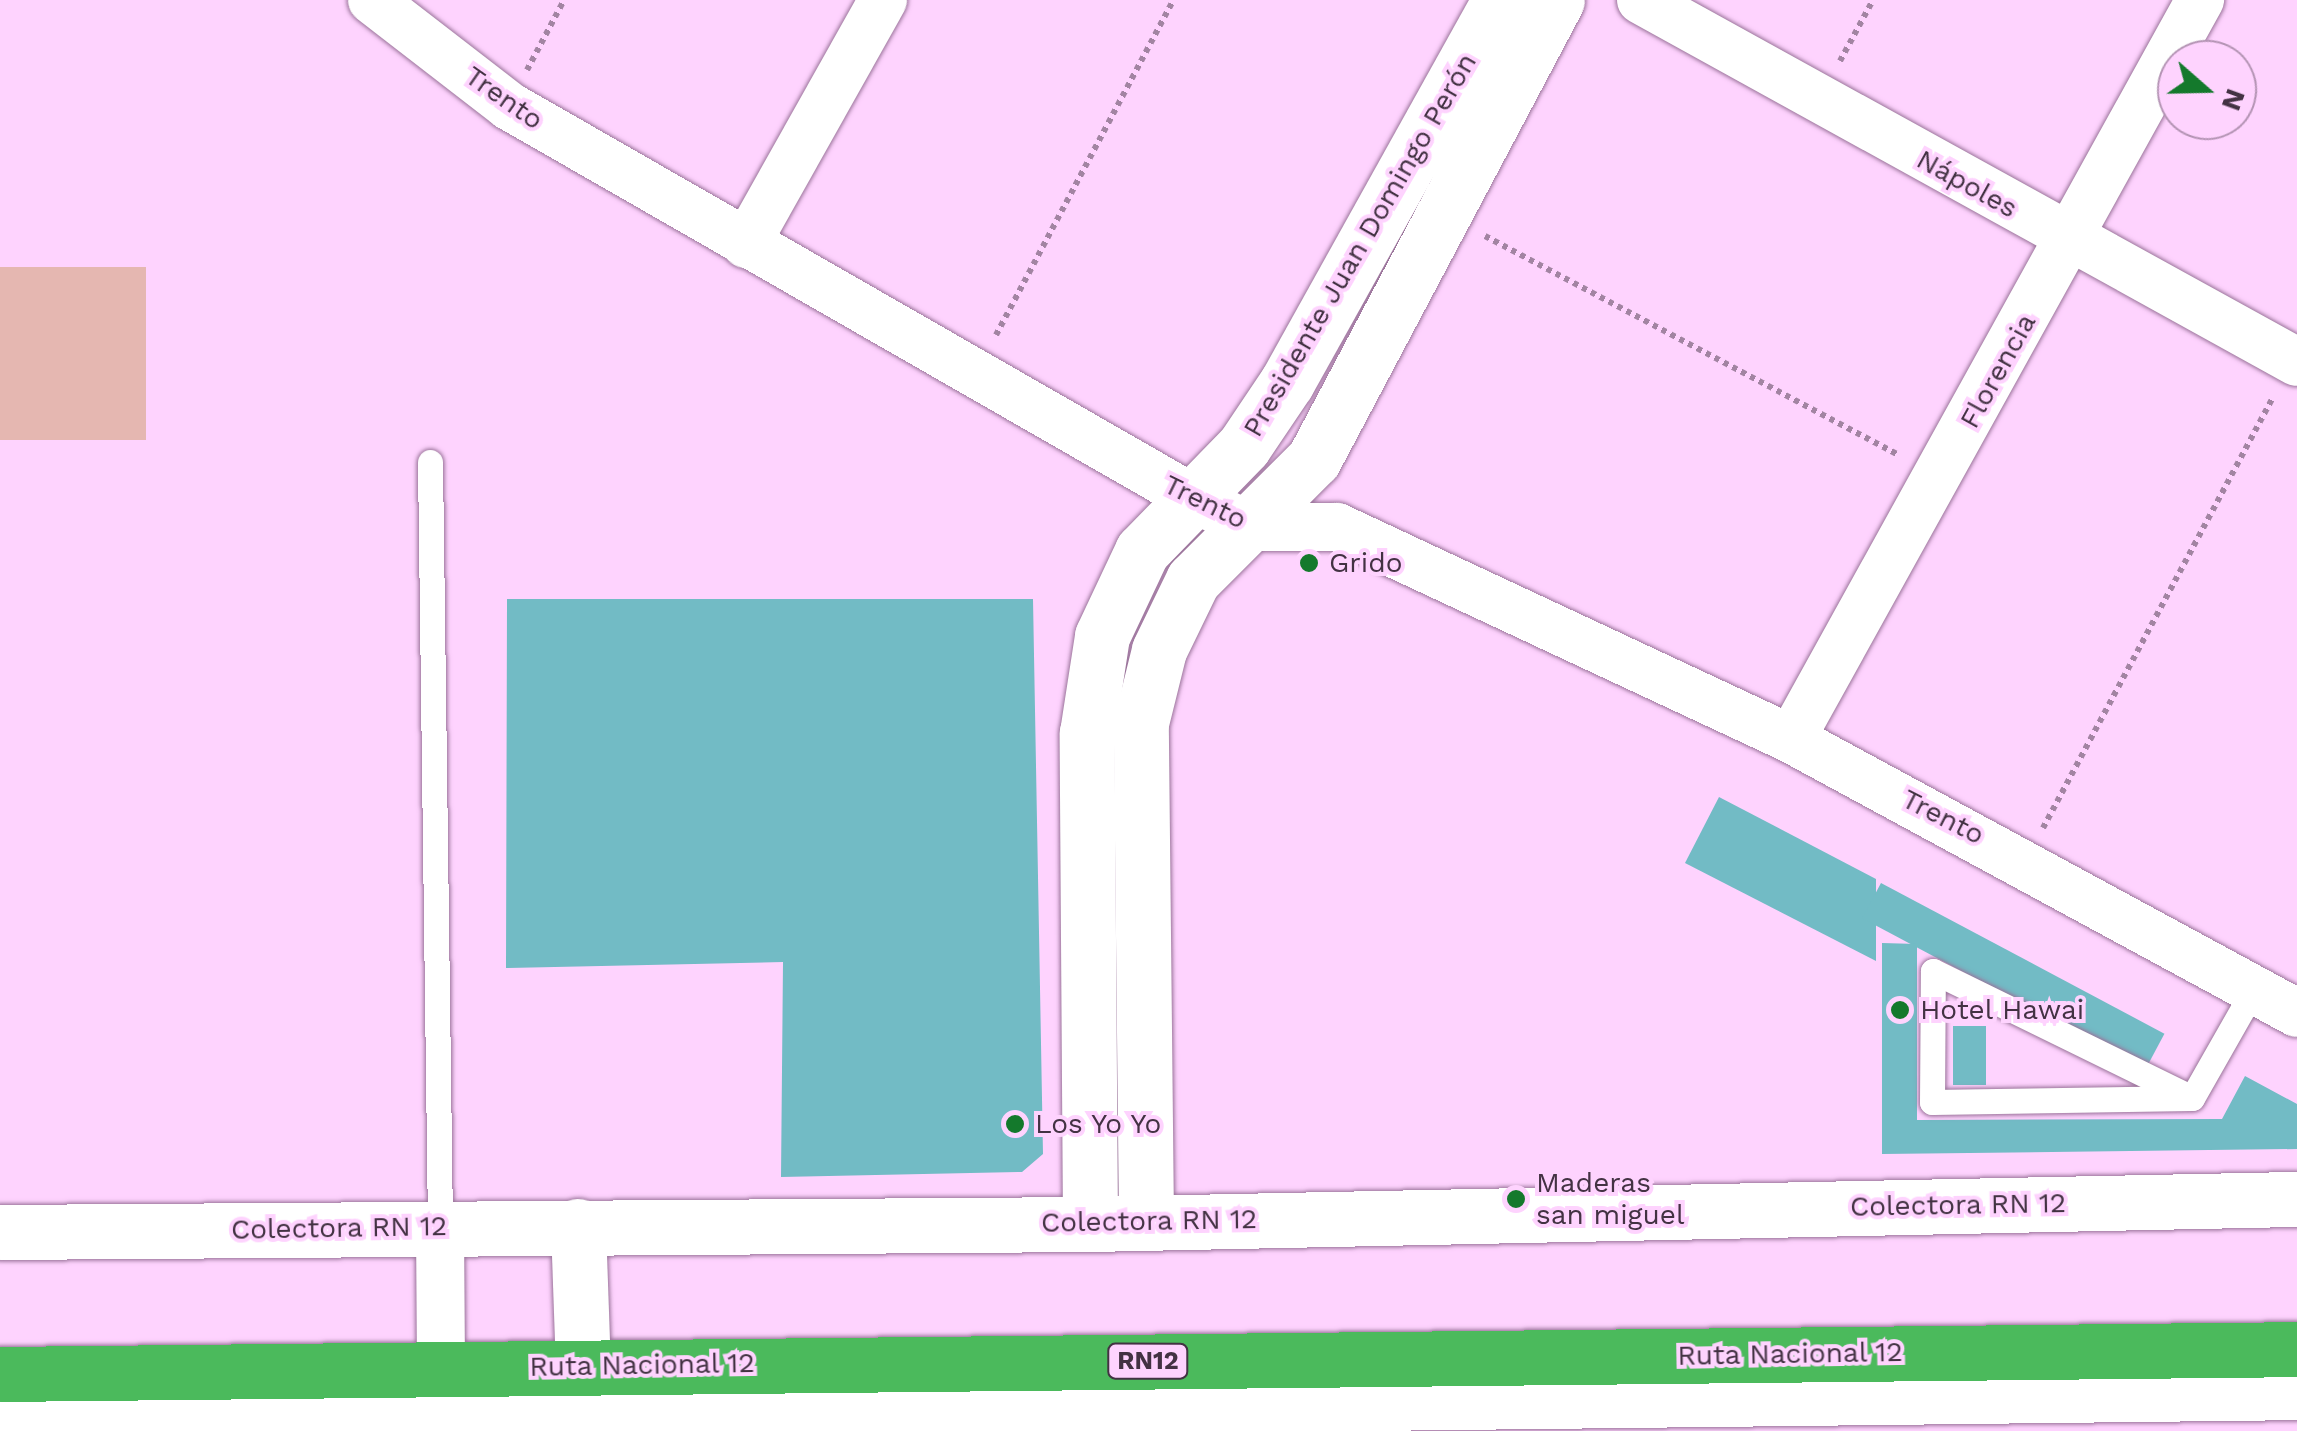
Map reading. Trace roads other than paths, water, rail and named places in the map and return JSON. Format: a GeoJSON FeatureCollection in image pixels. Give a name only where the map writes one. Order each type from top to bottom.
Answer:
{"type":"FeatureCollection","features":[{"type":"Feature","properties":{"kind":"highway","name":"Ruta Nacional 12"},"geometry":{"type":"LineString","coordinates":[[0,1374],[2297,1348]]}},
{"type":"Feature","properties":{"kind":"main road","name":"Presidente Juan Domingo Perón"},"geometry":{"type":"LineString","coordinates":[[1090,1224],[1087,734],[1102,636],[1142,551],[1244,446],[1287,382],[1500,0]]}},
{"type":"Feature","properties":{"kind":"main road","name":"Presidente Juan Domingo Perón"},"geometry":{"type":"LineString","coordinates":[[1146,1220],[1141,723],[1158,650],[1193,580],[1252,527],[1314,459],[1557,0]]}},
{"type":"Feature","properties":{"kind":"main road","name":"Colectora RN 12"},"geometry":{"type":"LineString","coordinates":[[0,1232],[1090,1224],[2297,1199]]}},
{"type":"Feature","properties":{"kind":"main road"},"geometry":{"type":"LineString","coordinates":[[578,1226],[583,1366]]}},
{"type":"Feature","properties":{"kind":"street","name":"Trento"},"geometry":{"type":"LineString","coordinates":[[372,0],[509,106],[1191,497],[1252,527],[1337,526],[1791,739],[2026,860],[2285,1003]]}},
{"type":"Feature","properties":{"kind":"street"},"geometry":{"type":"LineString","coordinates":[[746,244],[883,0]]}},
{"type":"Feature","properties":{"kind":"street","name":"Nápoles"},"geometry":{"type":"LineString","coordinates":[[1641,0],[1818,102],[2295,361]]}},
{"type":"Feature","properties":{"kind":"street","name":"Florencia"},"geometry":{"type":"LineString","coordinates":[[1791,739],[2200,0]]}},
{"type":"Feature","properties":{"kind":"street"},"geometry":{"type":"LineString","coordinates":[[398,1431],[441,1368],[440,1227]]}},
{"type":"Feature","properties":{"kind":"street"},"geometry":{"type":"LineString","coordinates":[[1284,1361],[1286,1431]]}},
{"type":"Feature","properties":{"kind":"street"},"geometry":{"type":"LineString","coordinates":[[0,1423],[2297,1396]]}},
{"type":"Feature","properties":{"kind":"lane"},"geometry":{"type":"LineString","coordinates":[[430,462],[440,1227]]}},
{"type":"Feature","properties":{"kind":"lane"},"geometry":{"type":"LineString","coordinates":[[2192,1098],[1933,971],[1932,1102],[2192,1098],[2285,1003]]}},
{"type":"Feature","properties":{"kind":"place","name":"Grido"},"geometry":{"type":"Point","coordinates":[1309,563]}},
{"type":"Feature","properties":{"kind":"place","name":"Hotel Hawai"},"geometry":{"type":"Point","coordinates":[1900,1010]}},
{"type":"Feature","properties":{"kind":"place","name":"Los Yo Yo"},"geometry":{"type":"Point","coordinates":[1015,1124]}},
{"type":"Feature","properties":{"kind":"place","name":"Maderas san miguel"},"geometry":{"type":"Point","coordinates":[1516,1199]}}]}
